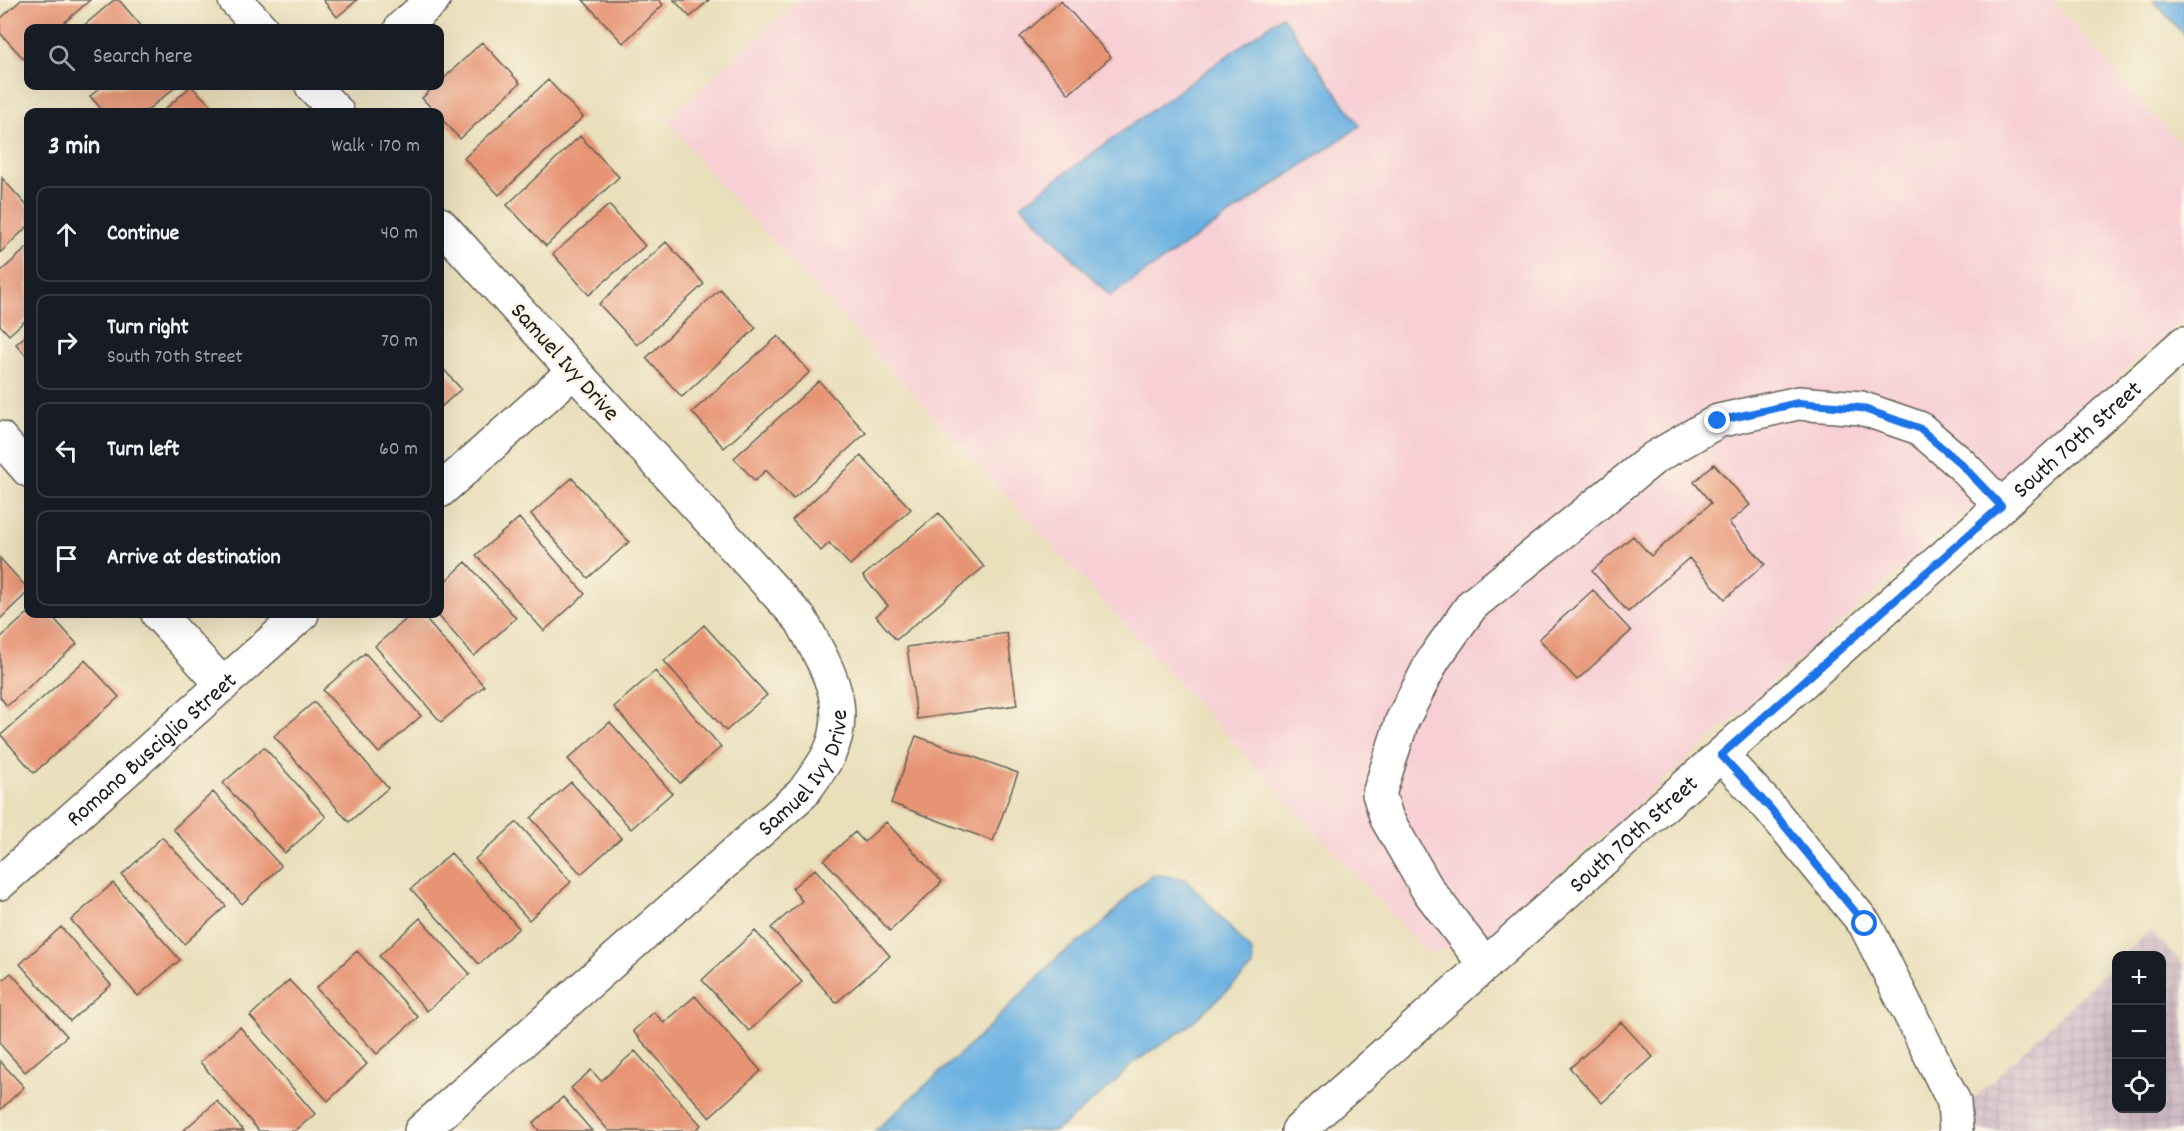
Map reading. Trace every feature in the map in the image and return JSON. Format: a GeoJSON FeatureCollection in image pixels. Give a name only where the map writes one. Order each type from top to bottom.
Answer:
{"type":"FeatureCollection","features":[{"type":"Feature","properties":{"kind":"street"},"geometry":{"type":"LineString","coordinates":[[235,0],[257,24]]}},
{"type":"Feature","properties":{"kind":"street"},"geometry":{"type":"LineString","coordinates":[[406,24],[433,0]]}},
{"type":"Feature","properties":{"kind":"street","name":"Samuel Ivy Drive"},"geometry":{"type":"LineString","coordinates":[[421,1131],[803,793],[829,754],[839,717],[832,678],[801,620],[444,228]]}},
{"type":"Feature","properties":{"kind":"street","name":"South 70th Street"},"geometry":{"type":"LineString","coordinates":[[1298,1131],[2184,343]]}},
{"type":"Feature","properties":{"kind":"street"},"geometry":{"type":"LineString","coordinates":[[444,487],[574,371]]}},
{"type":"Feature","properties":{"kind":"street"},"geometry":{"type":"LineString","coordinates":[[1485,965],[1428,890],[1387,819],[1379,794],[1402,721],[1433,660],[1472,604],[1654,458],[1718,421],[1798,403],[1861,408],[1919,428],[1961,464],[2001,506]]}},
{"type":"Feature","properties":{"kind":"street"},"geometry":{"type":"LineString","coordinates":[[0,438],[24,465]]}},
{"type":"Feature","properties":{"kind":"street"},"geometry":{"type":"LineString","coordinates":[[162,618],[223,684]]}},
{"type":"Feature","properties":{"kind":"street","name":"Romano Busciglio Street"},"geometry":{"type":"LineString","coordinates":[[0,883],[297,618]]}},
{"type":"Feature","properties":{"kind":"street"},"geometry":{"type":"LineString","coordinates":[[1721,755],[1770,808],[1865,924],[1954,1101],[1956,1131]]}},
{"type":"Feature","properties":{"kind":"shaded area"},"geometry":{"type":"Polygon","coordinates":[[[798,0],[2051,0],[2184,149],[2184,318],[1486,938],[1428,954],[715,179],[667,119],[798,0]]]}},
{"type":"Feature","properties":{"kind":"shaded area"},"geometry":{"type":"Polygon","coordinates":[[[2150,930],[2184,966],[2184,1131],[1940,1131],[2112,966],[2112,1113],[2166,1113],[2166,951],[2128,951],[2150,930]]]}},
{"type":"Feature","properties":{"kind":"water"},"geometry":{"type":"Polygon","coordinates":[[[2153,0],[2184,0],[2184,35],[2153,0]]]}},
{"type":"Feature","properties":{"kind":"water"},"geometry":{"type":"Polygon","coordinates":[[[1282,16],[1360,126],[1110,296],[1021,205],[1282,16]]]}},
{"type":"Feature","properties":{"kind":"water"},"geometry":{"type":"Polygon","coordinates":[[[1153,874],[1186,879],[1252,952],[1253,967],[1185,1029],[1133,1063],[1110,1087],[1056,1131],[875,1131],[982,1034],[1058,957],[1101,926],[1133,891],[1153,874]]]}},
{"type":"Feature","properties":{"kind":"building"},"geometry":{"type":"Polygon","coordinates":[[[21,0],[90,0],[63,24],[24,24],[24,59],[0,33],[0,19],[21,0]]]}},
{"type":"Feature","properties":{"kind":"building"},"geometry":{"type":"Polygon","coordinates":[[[114,0],[119,0],[140,24],[86,24],[114,0]]]}},
{"type":"Feature","properties":{"kind":"building"},"geometry":{"type":"Polygon","coordinates":[[[323,0],[357,0],[337,17],[323,0]]]}},
{"type":"Feature","properties":{"kind":"building"},"geometry":{"type":"Polygon","coordinates":[[[583,0],[659,0],[663,5],[623,43],[583,0]]]}},
{"type":"Feature","properties":{"kind":"building"},"geometry":{"type":"Polygon","coordinates":[[[674,0],[709,0],[690,17],[674,0]]]}},
{"type":"Feature","properties":{"kind":"building"},"geometry":{"type":"Polygon","coordinates":[[[1061,1],[1111,57],[1069,94],[1020,37],[1061,1]]]}},
{"type":"Feature","properties":{"kind":"building"},"geometry":{"type":"Polygon","coordinates":[[[482,42],[520,83],[460,139],[444,121],[444,108],[431,108],[422,98],[431,90],[444,90],[444,78],[482,42]]]}},
{"type":"Feature","properties":{"kind":"building"},"geometry":{"type":"Polygon","coordinates":[[[548,80],[583,117],[499,195],[464,158],[548,80]]]}},
{"type":"Feature","properties":{"kind":"building"},"geometry":{"type":"Polygon","coordinates":[[[98,90],[172,90],[150,108],[100,108],[90,96],[98,90]]]}},
{"type":"Feature","properties":{"kind":"building"},"geometry":{"type":"Polygon","coordinates":[[[187,90],[195,90],[214,108],[166,108],[187,90]]]}},
{"type":"Feature","properties":{"kind":"building"},"geometry":{"type":"Polygon","coordinates":[[[580,136],[619,177],[546,246],[507,205],[580,136]]]}},
{"type":"Feature","properties":{"kind":"building"},"geometry":{"type":"Polygon","coordinates":[[[2,178],[24,203],[24,230],[0,253],[2,178]]]}},
{"type":"Feature","properties":{"kind":"building"},"geometry":{"type":"Polygon","coordinates":[[[609,205],[645,246],[589,295],[553,254],[609,205]]]}},
{"type":"Feature","properties":{"kind":"building"},"geometry":{"type":"Polygon","coordinates":[[[666,242],[704,284],[637,345],[599,304],[666,242]]]}},
{"type":"Feature","properties":{"kind":"building"},"geometry":{"type":"Polygon","coordinates":[[[24,251],[24,322],[9,335],[0,325],[0,272],[24,251]]]}},
{"type":"Feature","properties":{"kind":"building"},"geometry":{"type":"Polygon","coordinates":[[[720,289],[756,328],[682,397],[646,358],[720,289]]]}},
{"type":"Feature","properties":{"kind":"building"},"geometry":{"type":"Polygon","coordinates":[[[778,336],[810,372],[724,448],[692,412],[778,336]]]}},
{"type":"Feature","properties":{"kind":"building"},"geometry":{"type":"Polygon","coordinates":[[[24,337],[24,353],[16,344],[24,337]]]}},
{"type":"Feature","properties":{"kind":"building"},"geometry":{"type":"Polygon","coordinates":[[[444,370],[461,389],[444,404],[444,370]]]}},
{"type":"Feature","properties":{"kind":"building"},"geometry":{"type":"Polygon","coordinates":[[[819,381],[866,433],[793,499],[766,470],[755,481],[734,458],[819,381]]]}},
{"type":"Feature","properties":{"kind":"building"},"geometry":{"type":"Polygon","coordinates":[[[861,456],[911,509],[850,565],[829,543],[821,551],[792,520],[861,456]]]}},
{"type":"Feature","properties":{"kind":"building"},"geometry":{"type":"Polygon","coordinates":[[[1714,464],[1750,505],[1729,523],[1765,564],[1725,599],[1689,558],[1628,612],[1592,571],[1633,536],[1651,556],[1711,503],[1694,482],[1714,464]]]}},
{"type":"Feature","properties":{"kind":"building"},"geometry":{"type":"Polygon","coordinates":[[[572,478],[629,542],[588,578],[531,514],[572,478]]]}},
{"type":"Feature","properties":{"kind":"building"},"geometry":{"type":"Polygon","coordinates":[[[939,513],[984,567],[896,640],[876,616],[888,606],[863,576],[939,513]]]}},
{"type":"Feature","properties":{"kind":"building"},"geometry":{"type":"Polygon","coordinates":[[[519,518],[585,594],[544,631],[476,555],[519,518]]]}},
{"type":"Feature","properties":{"kind":"building"},"geometry":{"type":"Polygon","coordinates":[[[0,558],[24,585],[24,596],[0,619],[0,558]]]}},
{"type":"Feature","properties":{"kind":"building"},"geometry":{"type":"Polygon","coordinates":[[[466,562],[516,618],[474,656],[441,618],[444,618],[444,582],[466,562]]]}},
{"type":"Feature","properties":{"kind":"building"},"geometry":{"type":"Polygon","coordinates":[[[1593,590],[1631,631],[1577,680],[1539,639],[1593,590]]]}},
{"type":"Feature","properties":{"kind":"building"},"geometry":{"type":"Polygon","coordinates":[[[24,617],[54,618],[77,644],[7,706],[0,697],[0,638],[24,617]]]}},
{"type":"Feature","properties":{"kind":"building"},"geometry":{"type":"Polygon","coordinates":[[[407,618],[424,618],[484,686],[441,722],[375,646],[407,618]]]}},
{"type":"Feature","properties":{"kind":"building"},"geometry":{"type":"Polygon","coordinates":[[[704,625],[767,695],[726,731],[664,661],[704,625]]]}},
{"type":"Feature","properties":{"kind":"building"},"geometry":{"type":"Polygon","coordinates":[[[1007,633],[1017,705],[917,719],[907,647],[1007,633]]]}},
{"type":"Feature","properties":{"kind":"building"},"geometry":{"type":"Polygon","coordinates":[[[365,653],[421,716],[379,753],[323,690],[365,653]]]}},
{"type":"Feature","properties":{"kind":"building"},"geometry":{"type":"Polygon","coordinates":[[[85,660],[119,697],[34,773],[1,735],[85,660]]]}},
{"type":"Feature","properties":{"kind":"building"},"geometry":{"type":"Polygon","coordinates":[[[655,671],[721,747],[680,783],[614,707],[655,671]]]}},
{"type":"Feature","properties":{"kind":"building"},"geometry":{"type":"Polygon","coordinates":[[[314,702],[388,788],[349,822],[274,736],[314,702]]]}},
{"type":"Feature","properties":{"kind":"building"},"geometry":{"type":"Polygon","coordinates":[[[610,722],[672,793],[631,829],[568,759],[610,722]]]}},
{"type":"Feature","properties":{"kind":"building"},"geometry":{"type":"Polygon","coordinates":[[[916,736],[1018,773],[993,841],[891,803],[916,736]]]}},
{"type":"Feature","properties":{"kind":"building"},"geometry":{"type":"Polygon","coordinates":[[[264,747],[326,817],[285,853],[223,783],[264,747]]]}},
{"type":"Feature","properties":{"kind":"building"},"geometry":{"type":"Polygon","coordinates":[[[571,782],[621,838],[581,874],[531,818],[571,782]]]}},
{"type":"Feature","properties":{"kind":"building"},"geometry":{"type":"Polygon","coordinates":[[[213,792],[281,866],[242,904],[173,829],[213,792]]]}},
{"type":"Feature","properties":{"kind":"building"},"geometry":{"type":"Polygon","coordinates":[[[517,822],[571,882],[529,920],[475,859],[517,822]]]}},
{"type":"Feature","properties":{"kind":"building"},"geometry":{"type":"Polygon","coordinates":[[[886,822],[942,882],[890,931],[824,860],[855,832],[864,842],[886,822]]]}},
{"type":"Feature","properties":{"kind":"building"},"geometry":{"type":"Polygon","coordinates":[[[162,837],[226,906],[184,944],[122,875],[162,837]]]}},
{"type":"Feature","properties":{"kind":"building"},"geometry":{"type":"Polygon","coordinates":[[[451,853],[519,928],[479,964],[411,889],[451,853]]]}},
{"type":"Feature","properties":{"kind":"building"},"geometry":{"type":"Polygon","coordinates":[[[815,869],[890,956],[836,1003],[771,928],[802,901],[792,888],[815,869]]]}},
{"type":"Feature","properties":{"kind":"building"},"geometry":{"type":"Polygon","coordinates":[[[113,883],[180,960],[138,996],[71,920],[113,883]]]}},
{"type":"Feature","properties":{"kind":"building"},"geometry":{"type":"Polygon","coordinates":[[[420,918],[470,974],[427,1011],[379,956],[420,918]]]}},
{"type":"Feature","properties":{"kind":"building"},"geometry":{"type":"Polygon","coordinates":[[[61,927],[111,985],[70,1021],[20,964],[61,927]]]}},
{"type":"Feature","properties":{"kind":"building"},"geometry":{"type":"Polygon","coordinates":[[[755,931],[802,982],[749,1031],[702,980],[755,931]]]}},
{"type":"Feature","properties":{"kind":"building"},"geometry":{"type":"Polygon","coordinates":[[[357,951],[418,1017],[377,1054],[316,988],[357,951]]]}},
{"type":"Feature","properties":{"kind":"building"},"geometry":{"type":"Polygon","coordinates":[[[11,973],[67,1036],[25,1072],[0,1044],[0,982],[11,973]]]}},
{"type":"Feature","properties":{"kind":"building"},"geometry":{"type":"Polygon","coordinates":[[[289,980],[367,1064],[328,1101],[250,1016],[289,980]]]}},
{"type":"Feature","properties":{"kind":"building"},"geometry":{"type":"Polygon","coordinates":[[[695,996],[761,1071],[709,1117],[633,1031],[654,1012],[664,1023],[695,996]]]}},
{"type":"Feature","properties":{"kind":"building"},"geometry":{"type":"Polygon","coordinates":[[[1621,1022],[1653,1057],[1602,1103],[1570,1068],[1621,1022]]]}},
{"type":"Feature","properties":{"kind":"building"},"geometry":{"type":"Polygon","coordinates":[[[240,1027],[315,1114],[295,1131],[259,1131],[200,1062],[240,1027]]]}},
{"type":"Feature","properties":{"kind":"building"},"geometry":{"type":"Polygon","coordinates":[[[635,1051],[701,1125],[694,1131],[609,1131],[571,1088],[591,1070],[601,1081],[635,1051]]]}},
{"type":"Feature","properties":{"kind":"building"},"geometry":{"type":"Polygon","coordinates":[[[0,1061],[24,1087],[0,1110],[0,1061]]]}},
{"type":"Feature","properties":{"kind":"building"},"geometry":{"type":"Polygon","coordinates":[[[563,1097],[592,1131],[539,1131],[533,1123],[563,1097]]]}},
{"type":"Feature","properties":{"kind":"building"},"geometry":{"type":"Polygon","coordinates":[[[217,1101],[244,1131],[183,1131],[217,1101]]]}},
{"type":"Feature","properties":{"kind":"route"},"geometry":{"type":"LineString","coordinates":[[1718,421],[1798,403],[1861,408],[1919,428],[1961,464],[2001,506],[1721,755],[1770,808],[1865,924]]}}]}
